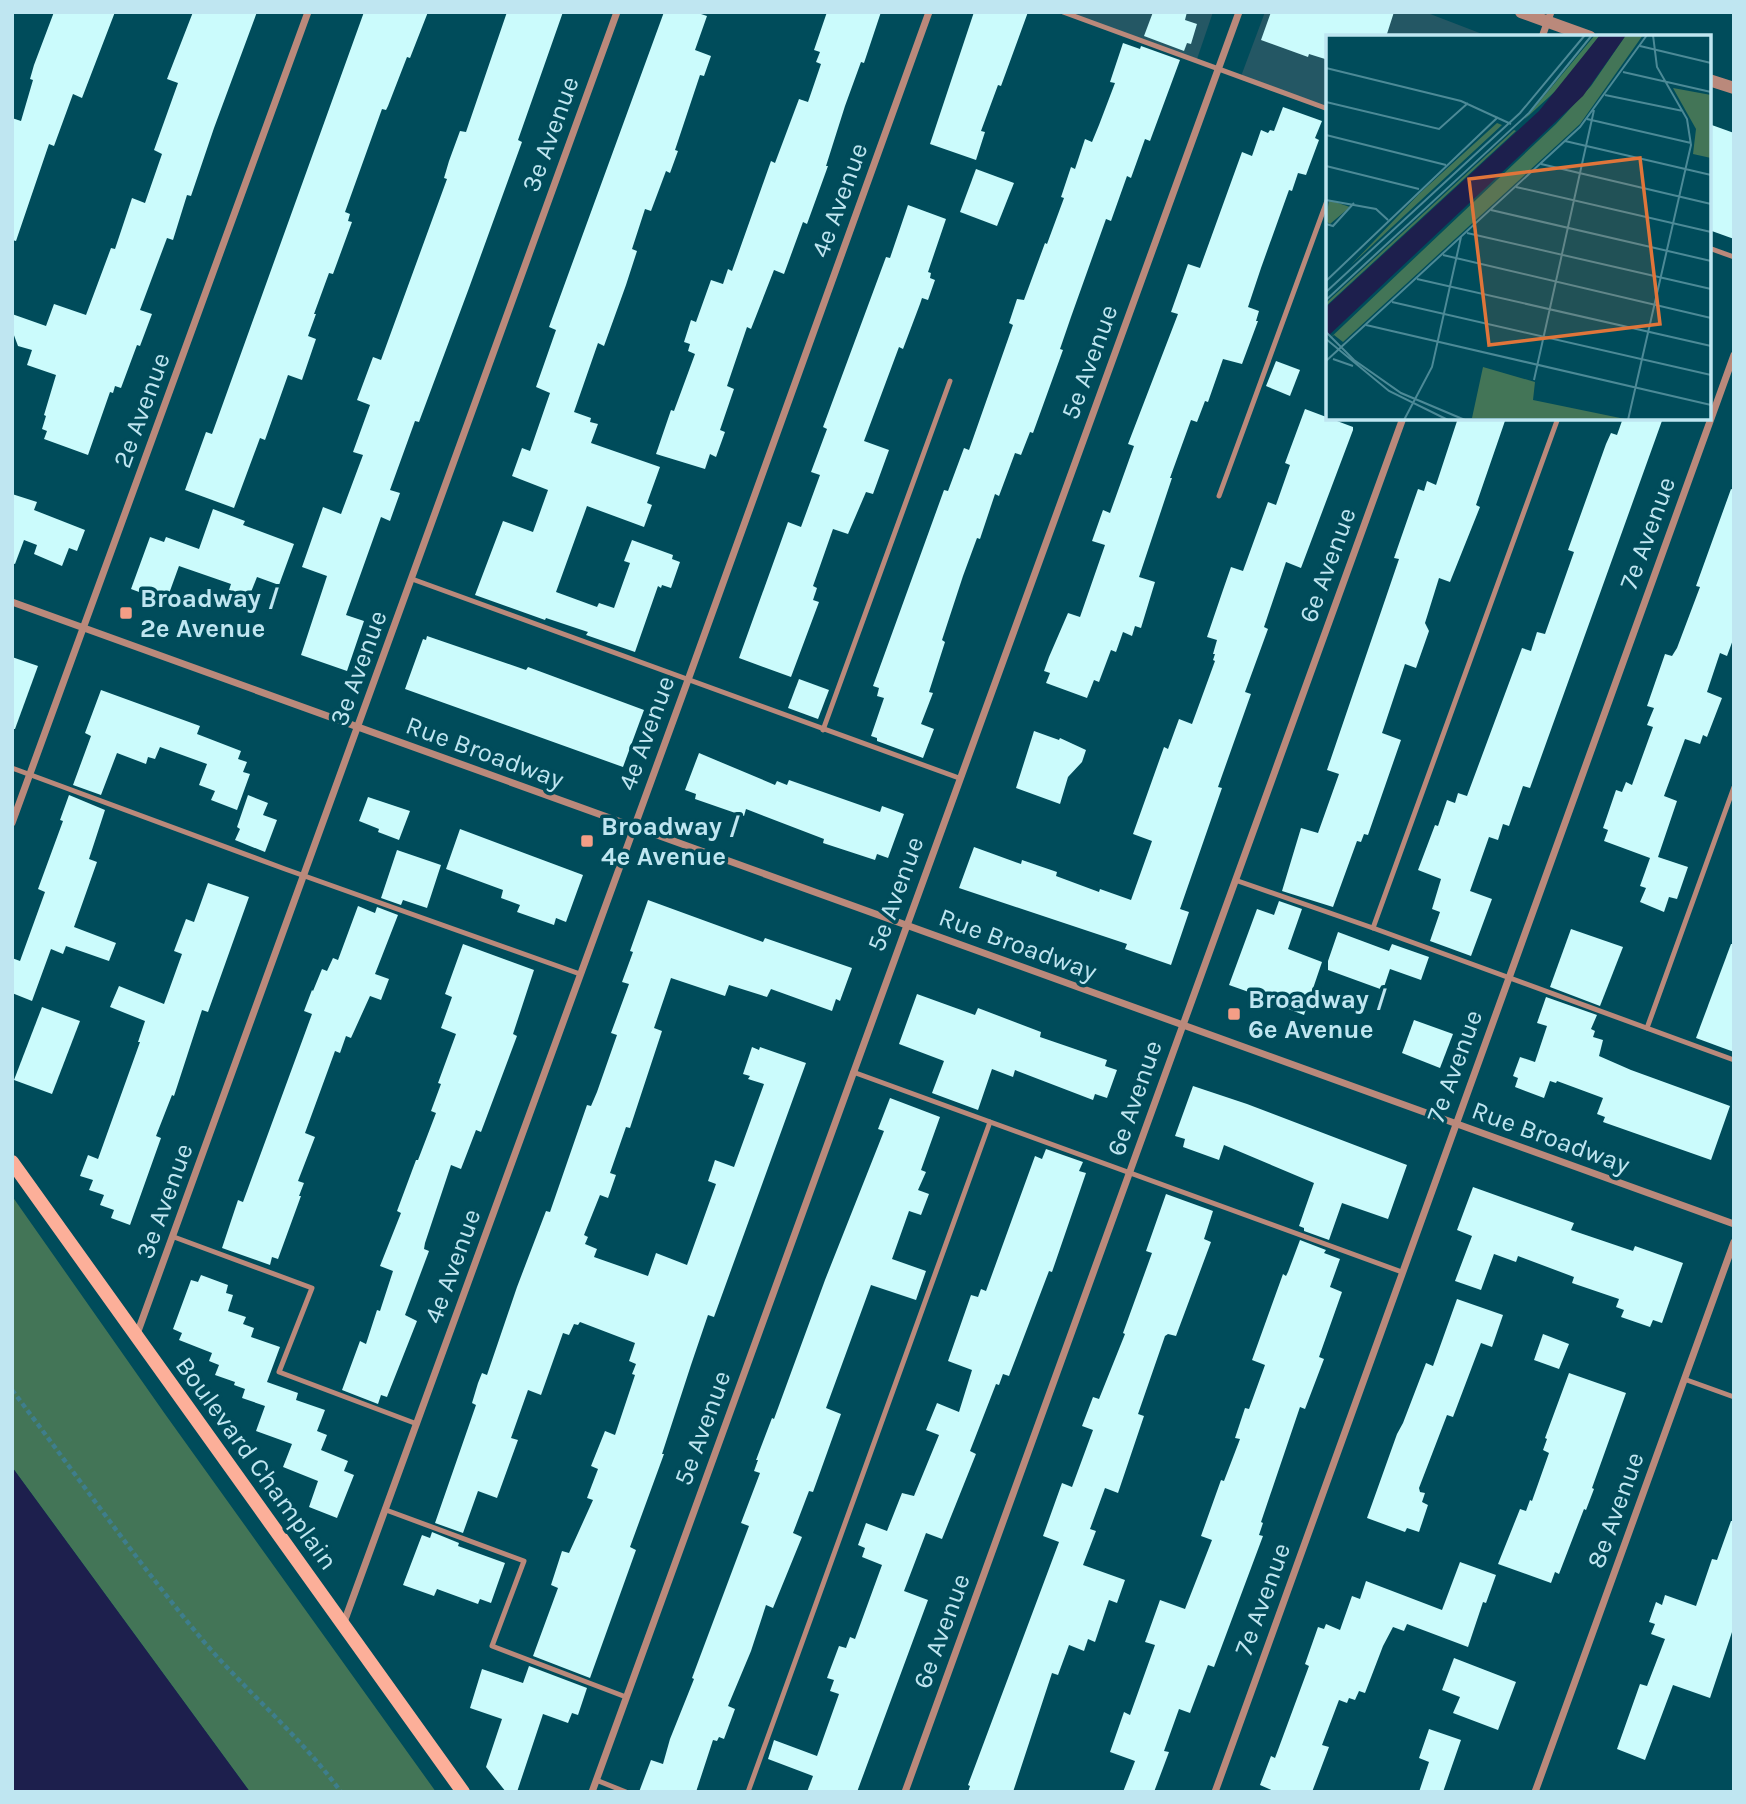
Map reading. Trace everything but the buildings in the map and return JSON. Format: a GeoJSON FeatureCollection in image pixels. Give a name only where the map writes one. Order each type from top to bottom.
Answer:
{"type":"FeatureCollection","features":[{"type":"Feature","properties":{"kind":"main road","name":"Boulevard Champlain"},"geometry":{"type":"LineString","coordinates":[[12,1162],[463,1792]]}},
{"type":"Feature","properties":{"kind":"street","name":"2e Avenue"},"geometry":{"type":"LineString","coordinates":[[12,823],[308,12]]}},
{"type":"Feature","properties":{"kind":"street","name":"3e Avenue"},"geometry":{"type":"LineString","coordinates":[[136,1337],[617,12]]}},
{"type":"Feature","properties":{"kind":"street","name":"4e Avenue"},"geometry":{"type":"LineString","coordinates":[[342,1626],[929,12]]}},
{"type":"Feature","properties":{"kind":"street","name":"5e Avenue"},"geometry":{"type":"LineString","coordinates":[[592,1792],[1239,12]]}},
{"type":"Feature","properties":{"kind":"street"},"geometry":{"type":"LineString","coordinates":[[1521,12],[1549,17],[1586,35]]}},
{"type":"Feature","properties":{"kind":"street"},"geometry":{"type":"LineString","coordinates":[[1543,35],[1549,17]]}},
{"type":"Feature","properties":{"kind":"street"},"geometry":{"type":"LineString","coordinates":[[1711,80],[1734,88]]}},
{"type":"Feature","properties":{"kind":"street","name":"7e Avenue"},"geometry":{"type":"LineString","coordinates":[[1711,418],[1734,355]]}},
{"type":"Feature","properties":{"kind":"street","name":"6e Avenue"},"geometry":{"type":"LineString","coordinates":[[905,1792],[1402,420]]}},
{"type":"Feature","properties":{"kind":"street","name":"7e Avenue"},"geometry":{"type":"LineString","coordinates":[[1214,1792],[1710,420]]}},
{"type":"Feature","properties":{"kind":"street","name":"Rue Broadway"},"geometry":{"type":"LineString","coordinates":[[12,602],[1734,1224]]}},
{"type":"Feature","properties":{"kind":"street","name":"8e Avenue"},"geometry":{"type":"LineString","coordinates":[[1535,1792],[1734,1242]]}},
{"type":"Feature","properties":{"kind":"lane"},"geometry":{"type":"LineString","coordinates":[[1063,12],[1326,107]]}},
{"type":"Feature","properties":{"kind":"lane"},"geometry":{"type":"LineString","coordinates":[[1219,496],[1326,203]]}},
{"type":"Feature","properties":{"kind":"lane"},"geometry":{"type":"LineString","coordinates":[[1711,249],[1734,257]]}},
{"type":"Feature","properties":{"kind":"lane"},"geometry":{"type":"LineString","coordinates":[[823,730],[950,381]]}},
{"type":"Feature","properties":{"kind":"lane"},"geometry":{"type":"LineString","coordinates":[[1373,928],[1557,420]]}},
{"type":"Feature","properties":{"kind":"lane"},"geometry":{"type":"LineString","coordinates":[[412,579],[960,778]]}},
{"type":"Feature","properties":{"kind":"lane"},"geometry":{"type":"LineString","coordinates":[[12,768],[580,974]]}},
{"type":"Feature","properties":{"kind":"lane"},"geometry":{"type":"LineString","coordinates":[[1647,1028],[1734,787]]}},
{"type":"Feature","properties":{"kind":"lane"},"geometry":{"type":"LineString","coordinates":[[1236,880],[1734,1060]]}},
{"type":"Feature","properties":{"kind":"lane"},"geometry":{"type":"LineString","coordinates":[[853,1072],[1402,1272]]}},
{"type":"Feature","properties":{"kind":"lane"},"geometry":{"type":"LineString","coordinates":[[748,1792],[990,1122]]}},
{"type":"Feature","properties":{"kind":"lane"},"geometry":{"type":"LineString","coordinates":[[174,1237],[312,1288],[279,1372],[417,1424]]}},
{"type":"Feature","properties":{"kind":"lane"},"geometry":{"type":"LineString","coordinates":[[1684,1379],[1734,1397]]}},
{"type":"Feature","properties":{"kind":"lane"},"geometry":{"type":"LineString","coordinates":[[386,1510],[524,1561],[492,1646],[626,1696]]}},
{"type":"Feature","properties":{"kind":"lane"},"geometry":{"type":"LineString","coordinates":[[596,1780],[626,1792]]}},
{"type":"Feature","properties":{"kind":"path"},"geometry":{"type":"LineString","coordinates":[[12,1390],[171,1601],[230,1670],[295,1735],[341,1792]]}},
{"type":"Feature","properties":{"kind":"shaded area"},"geometry":{"type":"Polygon","coordinates":[[[1058,12],[1213,12],[1196,62],[1058,12]]]}},
{"type":"Feature","properties":{"kind":"shaded area"},"geometry":{"type":"Polygon","coordinates":[[[1265,12],[1425,12],[1485,35],[1326,35],[1326,110],[1240,79],[1265,12]]]}},
{"type":"Feature","properties":{"kind":"shaded area"},"geometry":{"type":"Polygon","coordinates":[[[12,1467],[250,1792],[12,1792],[12,1467]]]}},
{"type":"Feature","properties":{"kind":"green space"},"geometry":{"type":"Polygon","coordinates":[[[12,1196],[436,1792],[250,1792],[12,1467],[12,1196]]]}},
{"type":"Feature","properties":{"kind":"place","name":"Broadway / 2e Avenue"},"geometry":{"type":"Point","coordinates":[126,613]}},
{"type":"Feature","properties":{"kind":"place","name":"Broadway / 4e Avenue"},"geometry":{"type":"Point","coordinates":[587,841]}},
{"type":"Feature","properties":{"kind":"place","name":"Broadway / 6e Avenue"},"geometry":{"type":"Point","coordinates":[1234,1014]}}]}
